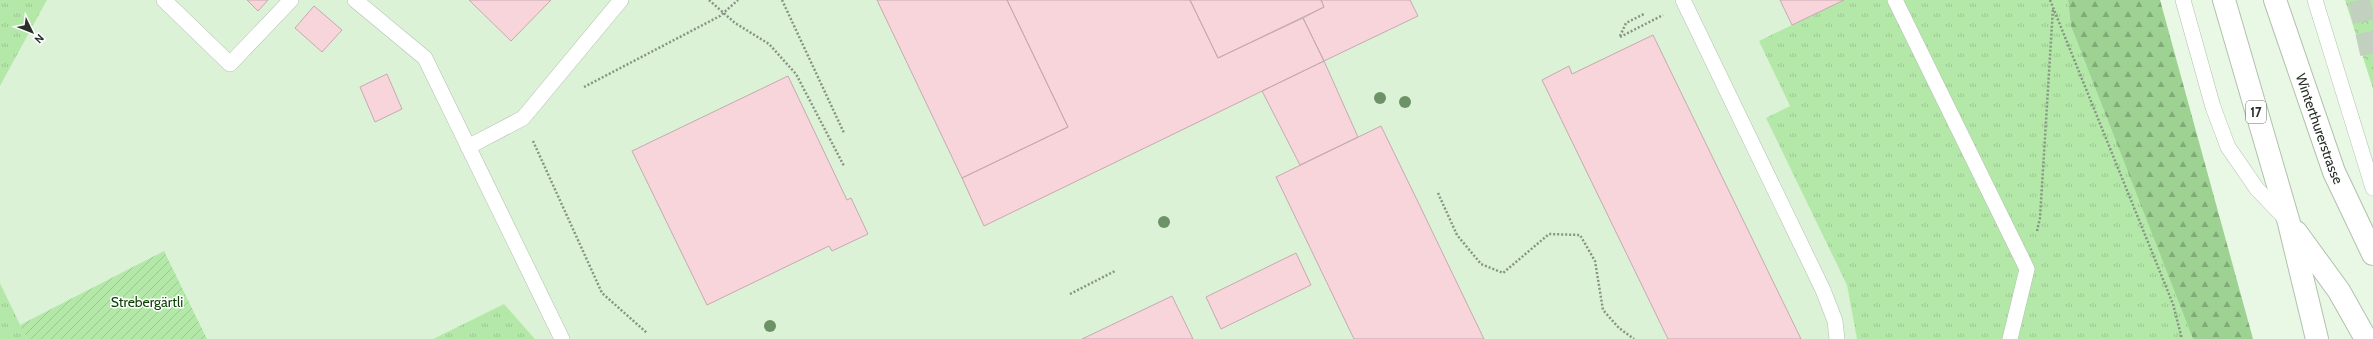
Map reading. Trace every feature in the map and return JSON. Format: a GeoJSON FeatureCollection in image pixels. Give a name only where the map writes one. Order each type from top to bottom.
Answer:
{"type":"FeatureCollection","features":[{"type":"Feature","properties":{"kind":"main road","name":"17"},"geometry":{"type":"LineString","coordinates":[[2224,0],[2289,223],[2339,291],[2366,339]]}},
{"type":"Feature","properties":{"kind":"main road","name":"Winterthurerstrasse"},"geometry":{"type":"LineString","coordinates":[[2275,0],[2334,172],[2373,254]]}},
{"type":"Feature","properties":{"kind":"main road"},"geometry":{"type":"LineString","coordinates":[[2289,223],[2317,339]]}},
{"type":"Feature","properties":{"kind":"lane"},"geometry":{"type":"LineString","coordinates":[[164,0],[230,64],[291,0]]}},
{"type":"Feature","properties":{"kind":"lane"},"geometry":{"type":"LineString","coordinates":[[354,0],[425,58],[562,339]]}},
{"type":"Feature","properties":{"kind":"lane"},"geometry":{"type":"LineString","coordinates":[[468,147],[523,118],[621,0]]}},
{"type":"Feature","properties":{"kind":"lane"},"geometry":{"type":"LineString","coordinates":[[1683,0],[1824,290],[1834,321],[1836,339]]}},
{"type":"Feature","properties":{"kind":"lane"},"geometry":{"type":"LineString","coordinates":[[1895,0],[2027,269],[2010,339]]}},
{"type":"Feature","properties":{"kind":"lane"},"geometry":{"type":"LineString","coordinates":[[2183,0],[2213,107],[2228,147],[2257,189],[2289,223]]}},
{"type":"Feature","properties":{"kind":"lane"},"geometry":{"type":"LineString","coordinates":[[2315,0],[2373,188]]}},
{"type":"Feature","properties":{"kind":"path"},"geometry":{"type":"LineString","coordinates":[[709,0],[735,23],[769,44],[796,74],[844,166]]}},
{"type":"Feature","properties":{"kind":"path"},"geometry":{"type":"LineString","coordinates":[[578,89],[724,13],[738,0]]}},
{"type":"Feature","properties":{"kind":"path"},"geometry":{"type":"LineString","coordinates":[[782,0],[844,133]]}},
{"type":"Feature","properties":{"kind":"path"},"geometry":{"type":"LineString","coordinates":[[2052,0],[2053,6],[2173,304],[2182,339]]}},
{"type":"Feature","properties":{"kind":"path"},"geometry":{"type":"LineString","coordinates":[[2027,269],[2040,218],[2053,6]]}},
{"type":"Feature","properties":{"kind":"path"},"geometry":{"type":"LineString","coordinates":[[1644,14],[1626,23],[1620,37],[1667,13]]}},
{"type":"Feature","properties":{"kind":"path"},"geometry":{"type":"LineString","coordinates":[[523,118],[602,293],[647,333]]}},
{"type":"Feature","properties":{"kind":"path"},"geometry":{"type":"LineString","coordinates":[[1438,193],[1457,234],[1481,264],[1503,272],[1549,234],[1580,235],[1595,261],[1603,310],[1619,328],[1634,339]]}},
{"type":"Feature","properties":{"kind":"path"},"geometry":{"type":"LineString","coordinates":[[1070,294],[1115,271]]}},
{"type":"Feature","properties":{"kind":"shaded area"},"geometry":{"type":"Polygon","coordinates":[[[47,0],[2160,0],[2253,339],[535,339],[504,304],[433,339],[27,339],[0,283],[0,86],[47,0]]]}},
{"type":"Feature","properties":{"kind":"green space"},"geometry":{"type":"Polygon","coordinates":[[[0,0],[47,0],[0,86],[0,0]]]}},
{"type":"Feature","properties":{"kind":"green space"},"geometry":{"type":"Polygon","coordinates":[[[1844,0],[2068,0],[2071,26],[2193,339],[1857,339],[1847,285],[1766,118],[1790,106],[1759,41],[1844,0]]]}},
{"type":"Feature","properties":{"kind":"green space"},"geometry":{"type":"Polygon","coordinates":[[[2068,0],[2160,0],[2253,339],[2193,339],[2071,26],[2068,0]]]}},
{"type":"Feature","properties":{"kind":"green space"},"geometry":{"type":"Polygon","coordinates":[[[2345,0],[2373,0],[2373,89],[2345,0]]]}},
{"type":"Feature","properties":{"kind":"green space","name":"Strebergärtli"},"geometry":{"type":"Polygon","coordinates":[[[164,251],[207,339],[27,339],[20,325],[164,251]]]}},
{"type":"Feature","properties":{"kind":"green space"},"geometry":{"type":"Polygon","coordinates":[[[0,283],[27,339],[0,339],[0,283]]]}},
{"type":"Feature","properties":{"kind":"green space"},"geometry":{"type":"Polygon","coordinates":[[[504,304],[535,339],[433,339],[504,304]]]}},
{"type":"Feature","properties":{"kind":"building"},"geometry":{"type":"Polygon","coordinates":[[[247,0],[268,0],[258,11],[247,0]]]}},
{"type":"Feature","properties":{"kind":"building"},"geometry":{"type":"Polygon","coordinates":[[[469,0],[551,0],[511,41],[469,0]]]}},
{"type":"Feature","properties":{"kind":"building"},"geometry":{"type":"Polygon","coordinates":[[[877,0],[1007,0],[1068,127],[962,178],[877,0]]]}},
{"type":"Feature","properties":{"kind":"building"},"geometry":{"type":"Polygon","coordinates":[[[1007,0],[1190,0],[1218,58],[1303,18],[1324,61],[984,226],[962,178],[1068,127],[1007,0]]]}},
{"type":"Feature","properties":{"kind":"building"},"geometry":{"type":"Polygon","coordinates":[[[1190,0],[1321,0],[1324,7],[1218,58],[1190,0]]]}},
{"type":"Feature","properties":{"kind":"building"},"geometry":{"type":"Polygon","coordinates":[[[1321,0],[1410,0],[1418,16],[1324,61],[1303,18],[1324,7],[1321,0]]]}},
{"type":"Feature","properties":{"kind":"building"},"geometry":{"type":"Polygon","coordinates":[[[1780,0],[1844,0],[1792,25],[1780,0]]]}},
{"type":"Feature","properties":{"kind":"building"},"geometry":{"type":"Polygon","coordinates":[[[314,6],[342,30],[322,52],[295,28],[314,6]]]}},
{"type":"Feature","properties":{"kind":"building"},"geometry":{"type":"Polygon","coordinates":[[[1653,35],[1801,339],[1668,339],[1542,80],[1569,66],[1572,74],[1653,35]]]}},
{"type":"Feature","properties":{"kind":"building"},"geometry":{"type":"Polygon","coordinates":[[[1324,61],[1358,137],[1300,165],[1262,91],[1324,61]]]}},
{"type":"Feature","properties":{"kind":"building"},"geometry":{"type":"Polygon","coordinates":[[[387,74],[402,109],[375,122],[360,87],[387,74]]]}},
{"type":"Feature","properties":{"kind":"building"},"geometry":{"type":"Polygon","coordinates":[[[788,76],[847,200],[851,198],[868,234],[832,251],[829,246],[707,305],[632,151],[788,76]]]}},
{"type":"Feature","properties":{"kind":"building"},"geometry":{"type":"Polygon","coordinates":[[[1381,126],[1484,339],[1354,339],[1276,177],[1381,126]]]}},
{"type":"Feature","properties":{"kind":"building"},"geometry":{"type":"Polygon","coordinates":[[[1296,253],[1311,285],[1221,329],[1206,297],[1296,253]]]}},
{"type":"Feature","properties":{"kind":"building"},"geometry":{"type":"Polygon","coordinates":[[[1172,296],[1193,339],[1082,339],[1172,296]]]}},
{"type":"Feature","properties":{"kind":"tunnel"},"geometry":{"type":"LineString","coordinates":[[2359,0],[2373,62]]}}]}
